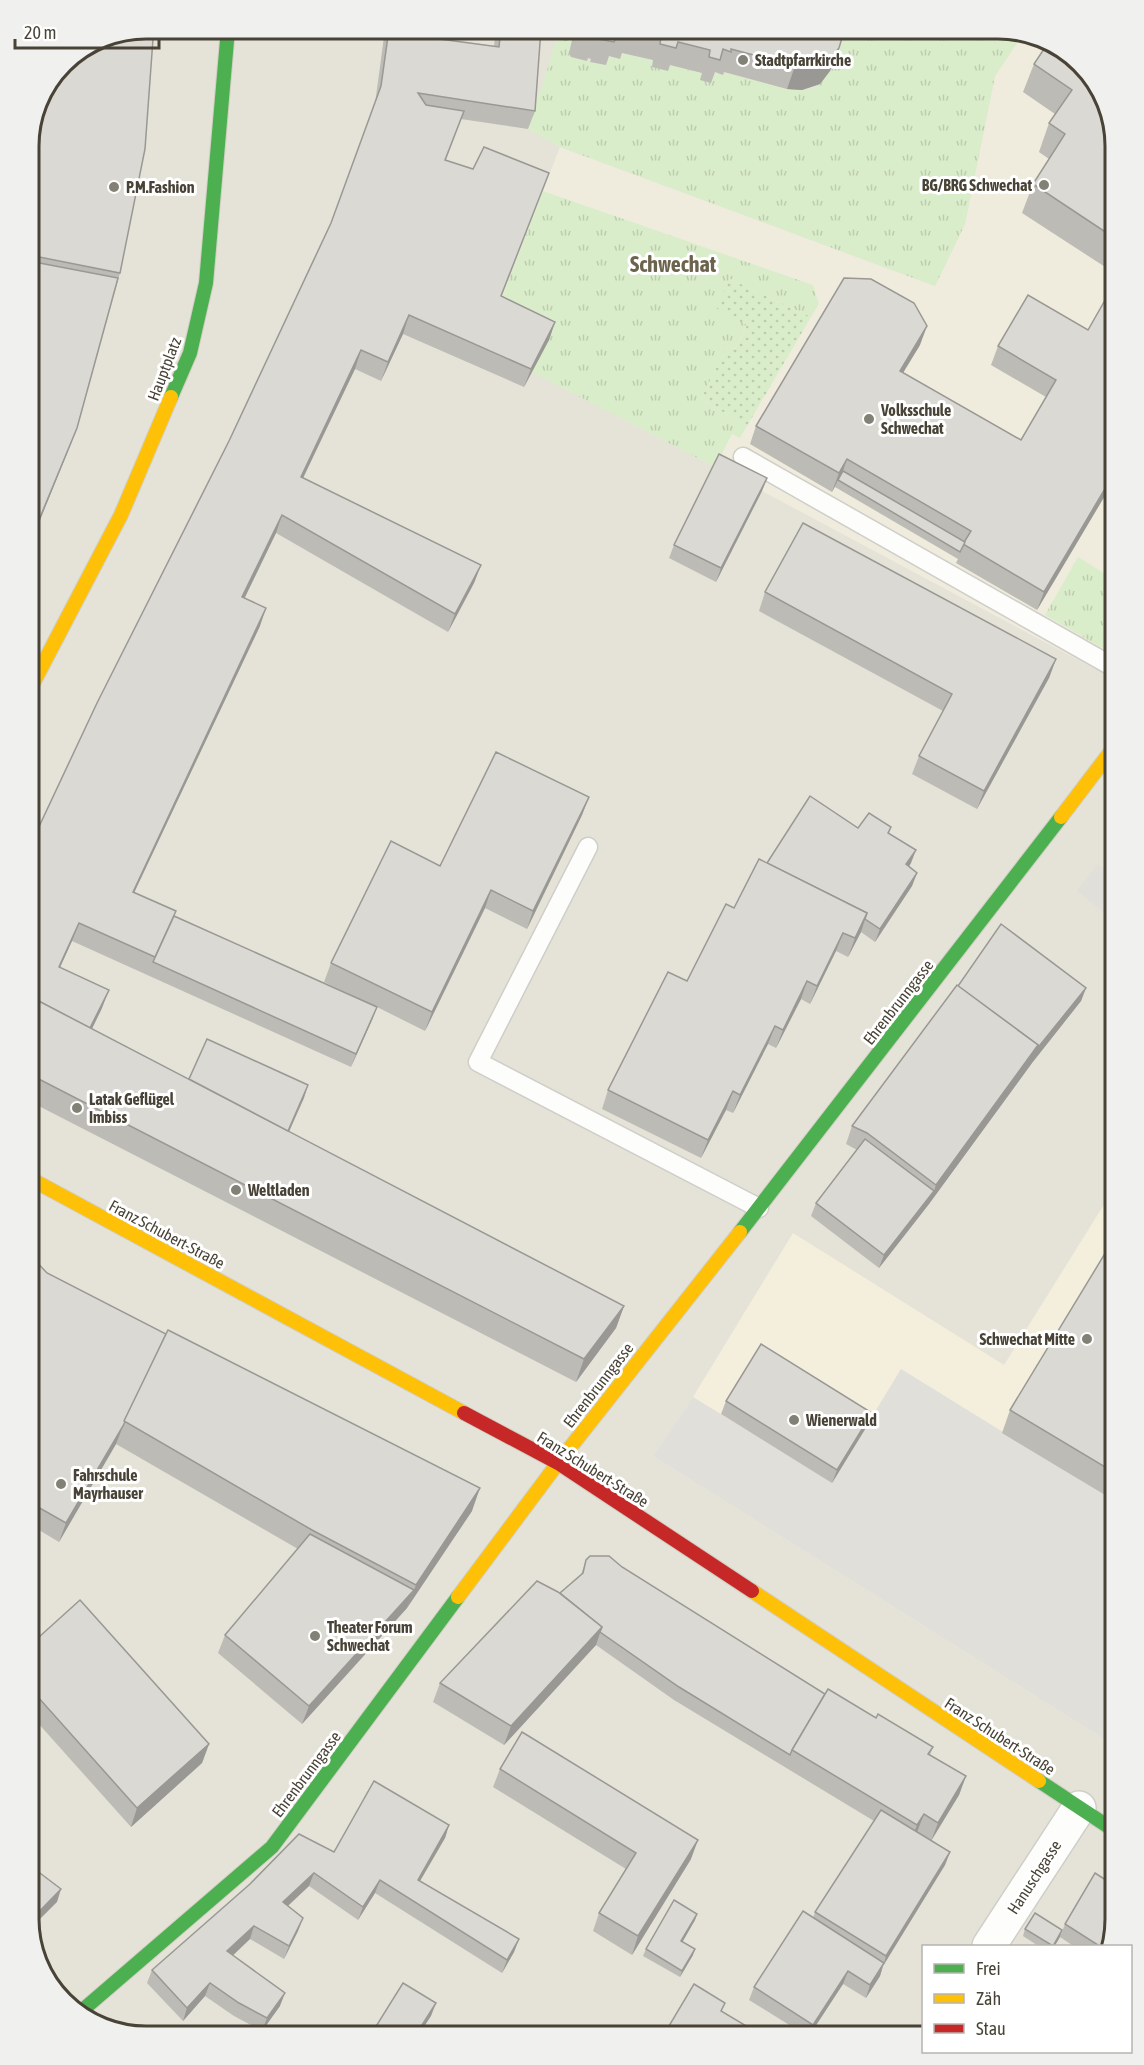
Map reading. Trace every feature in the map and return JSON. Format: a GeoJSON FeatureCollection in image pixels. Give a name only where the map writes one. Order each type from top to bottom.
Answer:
{"type":"FeatureCollection","features":[{"type":"Feature","properties":{"kind":"street","name":"Hauptplatz"},"geometry":{"type":"LineString","coordinates":[[39,672],[120,515],[190,353],[206,283],[227,39]]}},
{"type":"Feature","properties":{"kind":"street","name":"Ehrenbrunngasse"},"geometry":{"type":"LineString","coordinates":[[85,2008],[272,1847],[558,1464],[1105,760]]}},
{"type":"Feature","properties":{"kind":"street","name":"Franz Schubert-Straße"},"geometry":{"type":"LineString","coordinates":[[39,1183],[558,1464],[1105,1824]]}},
{"type":"Feature","properties":{"kind":"street","name":"Hanuschgasse"},"geometry":{"type":"LineString","coordinates":[[990,1945],[1079,1808]]}},
{"type":"Feature","properties":{"kind":"lane"},"geometry":{"type":"LineString","coordinates":[[743,457],[1105,662]]}},
{"type":"Feature","properties":{"kind":"lane"},"geometry":{"type":"LineString","coordinates":[[588,847],[478,1062],[759,1208]]}},
{"type":"Feature","properties":{"kind":"shaded area"},"geometry":{"type":"Polygon","coordinates":[[[146,39],[1005,39],[1033,45],[1058,57],[1079,75],[1094,98],[1101,118],[1105,146],[1105,1919],[1101,1945],[922,1945],[922,2026],[139,2026],[111,2020],[86,2008],[65,1990],[50,1967],[41,1940],[39,1919],[39,139],[47,105],[65,75],[92,53],[125,41],[146,39]]]}},
{"type":"Feature","properties":{"kind":"shaded area","name":"Volksschule Schwechat"},"geometry":{"type":"Polygon","coordinates":[[[1018,41],[1046,50],[1077,73],[1101,120],[1104,132],[1105,661],[1099,671],[732,475],[495,315],[560,147],[935,286],[965,224],[995,76],[1018,41]]]}},
{"type":"Feature","properties":{"kind":"shaded area"},"geometry":{"type":"Polygon","coordinates":[[[1098,864],[1105,870],[1105,913],[1077,891],[1098,864]]]}},
{"type":"Feature","properties":{"kind":"shaded area"},"geometry":{"type":"Polygon","coordinates":[[[1105,1203],[1105,1740],[653,1456],[693,1397],[793,1233],[1004,1365],[1105,1203]]]}},
{"type":"Feature","properties":{"kind":"shaded area"},"geometry":{"type":"Polygon","coordinates":[[[901,1369],[1105,1495],[1105,1740],[653,1456],[693,1397],[832,1482],[901,1369]]]}},
{"type":"Feature","properties":{"kind":"green space"},"geometry":{"type":"Polygon","coordinates":[[[557,39],[572,40],[571,57],[586,61],[587,58],[591,59],[590,62],[606,65],[609,56],[620,59],[622,53],[702,73],[701,80],[715,72],[723,74],[723,72],[787,89],[811,89],[820,84],[830,71],[835,54],[831,39],[1018,41],[995,76],[965,224],[935,286],[560,147],[528,129],[557,39]]]}},
{"type":"Feature","properties":{"kind":"green space"},"geometry":{"type":"Polygon","coordinates":[[[543,191],[813,285],[819,304],[811,317],[730,279],[747,324],[735,349],[727,346],[701,399],[747,426],[740,438],[732,434],[715,467],[532,372],[495,315],[543,191]]]}},
{"type":"Feature","properties":{"kind":"green space"},"geometry":{"type":"Polygon","coordinates":[[[730,279],[811,317],[747,426],[701,399],[727,346],[735,349],[747,325],[716,308],[730,279]]]}},
{"type":"Feature","properties":{"kind":"green space"},"geometry":{"type":"Polygon","coordinates":[[[1078,557],[1105,574],[1105,650],[1045,615],[1078,557]]]}},
{"type":"Feature","properties":{"kind":"building"},"geometry":{"type":"Polygon","coordinates":[[[153,39],[145,149],[120,273],[39,257],[39,139],[50,98],[65,75],[75,65],[92,53],[111,45],[132,40],[153,39]]]}},
{"type":"Feature","properties":{"kind":"building"},"geometry":{"type":"Polygon","coordinates":[[[388,39],[440,39],[499,47],[500,39],[540,39],[535,111],[418,93],[426,105],[464,111],[445,160],[473,169],[484,147],[549,173],[501,296],[555,322],[531,369],[409,315],[388,362],[361,350],[301,477],[481,565],[455,614],[282,515],[242,597],[266,608],[133,892],[176,911],[155,957],[79,923],[59,967],[109,990],[90,1028],[39,1001],[39,827],[97,703],[229,441],[331,223],[381,86],[388,39]]]}},
{"type":"Feature","properties":{"kind":"building"},"geometry":{"type":"Polygon","coordinates":[[[598,39],[615,39],[614,42],[598,39]]]}},
{"type":"Feature","properties":{"kind":"building"},"geometry":{"type":"Polygon","coordinates":[[[661,39],[842,39],[839,48],[828,62],[810,67],[795,66],[731,49],[731,52],[723,49],[720,60],[709,57],[710,50],[678,42],[676,48],[660,44],[661,39]]]}},
{"type":"Feature","properties":{"kind":"building"},"geometry":{"type":"Polygon","coordinates":[[[1044,49],[1058,57],[1079,75],[1097,105],[1105,146],[1105,232],[1033,184],[1065,134],[1049,123],[1072,90],[1034,64],[1044,49]]]}},
{"type":"Feature","properties":{"kind":"building"},"geometry":{"type":"Polygon","coordinates":[[[39,263],[118,278],[77,428],[39,520],[39,263]]]}},
{"type":"Feature","properties":{"kind":"building"},"geometry":{"type":"Polygon","coordinates":[[[844,278],[871,279],[914,303],[927,326],[900,371],[1021,440],[1056,380],[998,346],[1028,295],[1088,330],[1105,300],[1105,489],[1044,592],[963,544],[971,531],[847,459],[839,473],[756,426],[844,278]]]}},
{"type":"Feature","properties":{"kind":"building"},"geometry":{"type":"Polygon","coordinates":[[[719,454],[767,478],[721,568],[674,545],[719,454]]]}},
{"type":"Feature","properties":{"kind":"building"},"geometry":{"type":"Polygon","coordinates":[[[843,471],[965,542],[960,552],[838,480],[843,471]]]}},
{"type":"Feature","properties":{"kind":"building"},"geometry":{"type":"Polygon","coordinates":[[[803,523],[1056,659],[984,791],[919,756],[952,694],[765,592],[803,523]]]}},
{"type":"Feature","properties":{"kind":"building"},"geometry":{"type":"Polygon","coordinates":[[[496,752],[589,797],[533,911],[491,890],[432,1012],[331,963],[391,841],[440,866],[496,752]]]}},
{"type":"Feature","properties":{"kind":"building"},"geometry":{"type":"Polygon","coordinates":[[[810,796],[858,828],[869,813],[891,827],[888,833],[916,850],[906,864],[917,873],[880,929],[865,919],[867,913],[767,863],[810,796]]]}},
{"type":"Feature","properties":{"kind":"building"},"geometry":{"type":"Polygon","coordinates":[[[759,859],[867,913],[855,938],[843,933],[817,986],[807,981],[783,1030],[775,1026],[740,1095],[733,1091],[708,1140],[608,1090],[668,972],[687,981],[726,904],[734,908],[759,859]]]}},
{"type":"Feature","properties":{"kind":"building"},"geometry":{"type":"Polygon","coordinates":[[[174,916],[377,1007],[356,1054],[153,962],[174,916]]]}},
{"type":"Feature","properties":{"kind":"building"},"geometry":{"type":"Polygon","coordinates":[[[1001,924],[1086,988],[1036,1050],[1038,1045],[958,986],[1001,924]]]}},
{"type":"Feature","properties":{"kind":"building"},"geometry":{"type":"Polygon","coordinates":[[[957,985],[1038,1045],[936,1185],[867,1133],[852,1126],[957,985]]]}},
{"type":"Feature","properties":{"kind":"building"},"geometry":{"type":"Polygon","coordinates":[[[39,1001],[624,1306],[584,1359],[39,1079],[39,1001]]]}},
{"type":"Feature","properties":{"kind":"building"},"geometry":{"type":"Polygon","coordinates":[[[207,1039],[308,1085],[288,1131],[189,1079],[207,1039]]]}},
{"type":"Feature","properties":{"kind":"building"},"geometry":{"type":"Polygon","coordinates":[[[865,1139],[934,1191],[884,1255],[816,1203],[865,1139]]]}},
{"type":"Feature","properties":{"kind":"building","name":"Schwechat Mitte"},"geometry":{"type":"Polygon","coordinates":[[[1105,1253],[1105,1467],[1010,1410],[1105,1253]]]}},
{"type":"Feature","properties":{"kind":"building"},"geometry":{"type":"Polygon","coordinates":[[[39,1265],[47,1273],[166,1334],[123,1426],[66,1523],[39,1508],[39,1265]]]}},
{"type":"Feature","properties":{"kind":"building"},"geometry":{"type":"Polygon","coordinates":[[[168,1330],[480,1488],[416,1585],[312,1530],[124,1421],[168,1330]]]}},
{"type":"Feature","properties":{"kind":"building","name":"Wienerwald"},"geometry":{"type":"Polygon","coordinates":[[[761,1344],[872,1413],[837,1470],[726,1401],[761,1344]]]}},
{"type":"Feature","properties":{"kind":"building","name":"Theater Forum Schwechat"},"geometry":{"type":"Polygon","coordinates":[[[310,1534],[414,1590],[309,1706],[225,1635],[310,1534]]]}},
{"type":"Feature","properties":{"kind":"building"},"geometry":{"type":"Polygon","coordinates":[[[590,1556],[609,1556],[622,1567],[825,1694],[790,1755],[679,1687],[600,1632],[602,1627],[560,1593],[583,1573],[586,1560],[590,1556]]]}},
{"type":"Feature","properties":{"kind":"building"},"geometry":{"type":"Polygon","coordinates":[[[537,1581],[558,1592],[602,1627],[511,1726],[440,1683],[537,1581]]]}},
{"type":"Feature","properties":{"kind":"building"},"geometry":{"type":"Polygon","coordinates":[[[80,1600],[209,1744],[137,1808],[39,1698],[39,1637],[80,1600]]]}},
{"type":"Feature","properties":{"kind":"building"},"geometry":{"type":"Polygon","coordinates":[[[828,1689],[876,1718],[878,1714],[933,1747],[928,1754],[966,1776],[938,1823],[924,1814],[917,1825],[792,1750],[828,1689]]]}},
{"type":"Feature","properties":{"kind":"building"},"geometry":{"type":"Polygon","coordinates":[[[522,1732],[698,1840],[638,1936],[599,1913],[636,1853],[500,1769],[522,1732]]]}},
{"type":"Feature","properties":{"kind":"building"},"geometry":{"type":"Polygon","coordinates":[[[374,1781],[449,1825],[418,1880],[519,1939],[507,1960],[380,1880],[363,1907],[314,1873],[283,1902],[303,1918],[289,1946],[254,1926],[227,1951],[285,1993],[267,2018],[239,2003],[210,1983],[187,2008],[152,1970],[250,1884],[299,1834],[334,1852],[374,1781]]]}},
{"type":"Feature","properties":{"kind":"building"},"geometry":{"type":"Polygon","coordinates":[[[881,1810],[950,1852],[886,1956],[815,1912],[881,1810]]]}},
{"type":"Feature","properties":{"kind":"building"},"geometry":{"type":"Polygon","coordinates":[[[39,1872],[61,1889],[39,1912],[39,1872]]]}},
{"type":"Feature","properties":{"kind":"building"},"geometry":{"type":"Polygon","coordinates":[[[1095,1873],[1105,1880],[1105,1919],[1101,1945],[1065,1924],[1095,1873]]]}},
{"type":"Feature","properties":{"kind":"building"},"geometry":{"type":"Polygon","coordinates":[[[674,1900],[697,1914],[681,1941],[695,1949],[682,1971],[646,1949],[674,1900]]]}},
{"type":"Feature","properties":{"kind":"building"},"geometry":{"type":"Polygon","coordinates":[[[803,1911],[884,1963],[870,1985],[848,1971],[813,2025],[754,1987],[803,1911]]]}},
{"type":"Feature","properties":{"kind":"building"},"geometry":{"type":"Polygon","coordinates":[[[1035,1913],[1062,1930],[1054,1945],[1051,1945],[1025,1929],[1035,1913]]]}},
{"type":"Feature","properties":{"kind":"building"},"geometry":{"type":"Polygon","coordinates":[[[403,1983],[436,2003],[421,2026],[376,2026],[403,1983]]]}},
{"type":"Feature","properties":{"kind":"building"},"geometry":{"type":"Polygon","coordinates":[[[694,1984],[725,2003],[721,2011],[746,2026],[669,2026],[694,1984]]]}},
{"type":"Feature","properties":{"kind":"traffic: fast"},"geometry":{"type":"LineString","coordinates":[[171,397],[190,353],[206,283],[227,39]]}},
{"type":"Feature","properties":{"kind":"traffic: fast"},"geometry":{"type":"LineString","coordinates":[[740,1232],[1061,817]]}},
{"type":"Feature","properties":{"kind":"traffic: fast"},"geometry":{"type":"LineString","coordinates":[[85,2008],[272,1847],[458,1597]]}},
{"type":"Feature","properties":{"kind":"traffic: fast"},"geometry":{"type":"LineString","coordinates":[[1039,1781],[1105,1824]]}},
{"type":"Feature","properties":{"kind":"traffic: slow"},"geometry":{"type":"LineString","coordinates":[[39,672],[121,515],[171,397]]}},
{"type":"Feature","properties":{"kind":"traffic: slow"},"geometry":{"type":"LineString","coordinates":[[1061,817],[1105,759]]}},
{"type":"Feature","properties":{"kind":"traffic: slow"},"geometry":{"type":"LineString","coordinates":[[39,1183],[464,1413]]}},
{"type":"Feature","properties":{"kind":"traffic: slow"},"geometry":{"type":"LineString","coordinates":[[458,1597],[558,1463],[740,1232]]}},
{"type":"Feature","properties":{"kind":"traffic: slow"},"geometry":{"type":"LineString","coordinates":[[752,1591],[1039,1781]]}},
{"type":"Feature","properties":{"kind":"traffic: jam"},"geometry":{"type":"LineString","coordinates":[[464,1413],[558,1463],[752,1591]]}},
{"type":"Feature","properties":{"kind":"place","name":"Stadtpfarrkirche"},"geometry":{"type":"Point","coordinates":[743,60]}},
{"type":"Feature","properties":{"kind":"place","name":"BG/BRG Schwechat"},"geometry":{"type":"Point","coordinates":[1044,185]}},
{"type":"Feature","properties":{"kind":"place","name":"P.M.Fashion"},"geometry":{"type":"Point","coordinates":[114,187]}},
{"type":"Feature","properties":{"kind":"place","name":"Volksschule Schwechat"},"geometry":{"type":"Point","coordinates":[869,419]}},
{"type":"Feature","properties":{"kind":"place","name":"Latak Geflügel Imbiss"},"geometry":{"type":"Point","coordinates":[77,1108]}},
{"type":"Feature","properties":{"kind":"place","name":"Weltladen"},"geometry":{"type":"Point","coordinates":[236,1190]}},
{"type":"Feature","properties":{"kind":"place","name":"Schwechat Mitte"},"geometry":{"type":"Point","coordinates":[1087,1339]}},
{"type":"Feature","properties":{"kind":"place","name":"Wienerwald"},"geometry":{"type":"Point","coordinates":[794,1420]}},
{"type":"Feature","properties":{"kind":"place","name":"Fahrschule Mayrhauser"},"geometry":{"type":"Point","coordinates":[61,1484]}},
{"type":"Feature","properties":{"kind":"place","name":"Theater Forum Schwechat"},"geometry":{"type":"Point","coordinates":[315,1636]}},
{"type":"Feature","properties":{"kind":"district","name":"Schwechat"},"geometry":{"type":"Point","coordinates":[673,264]}}]}
